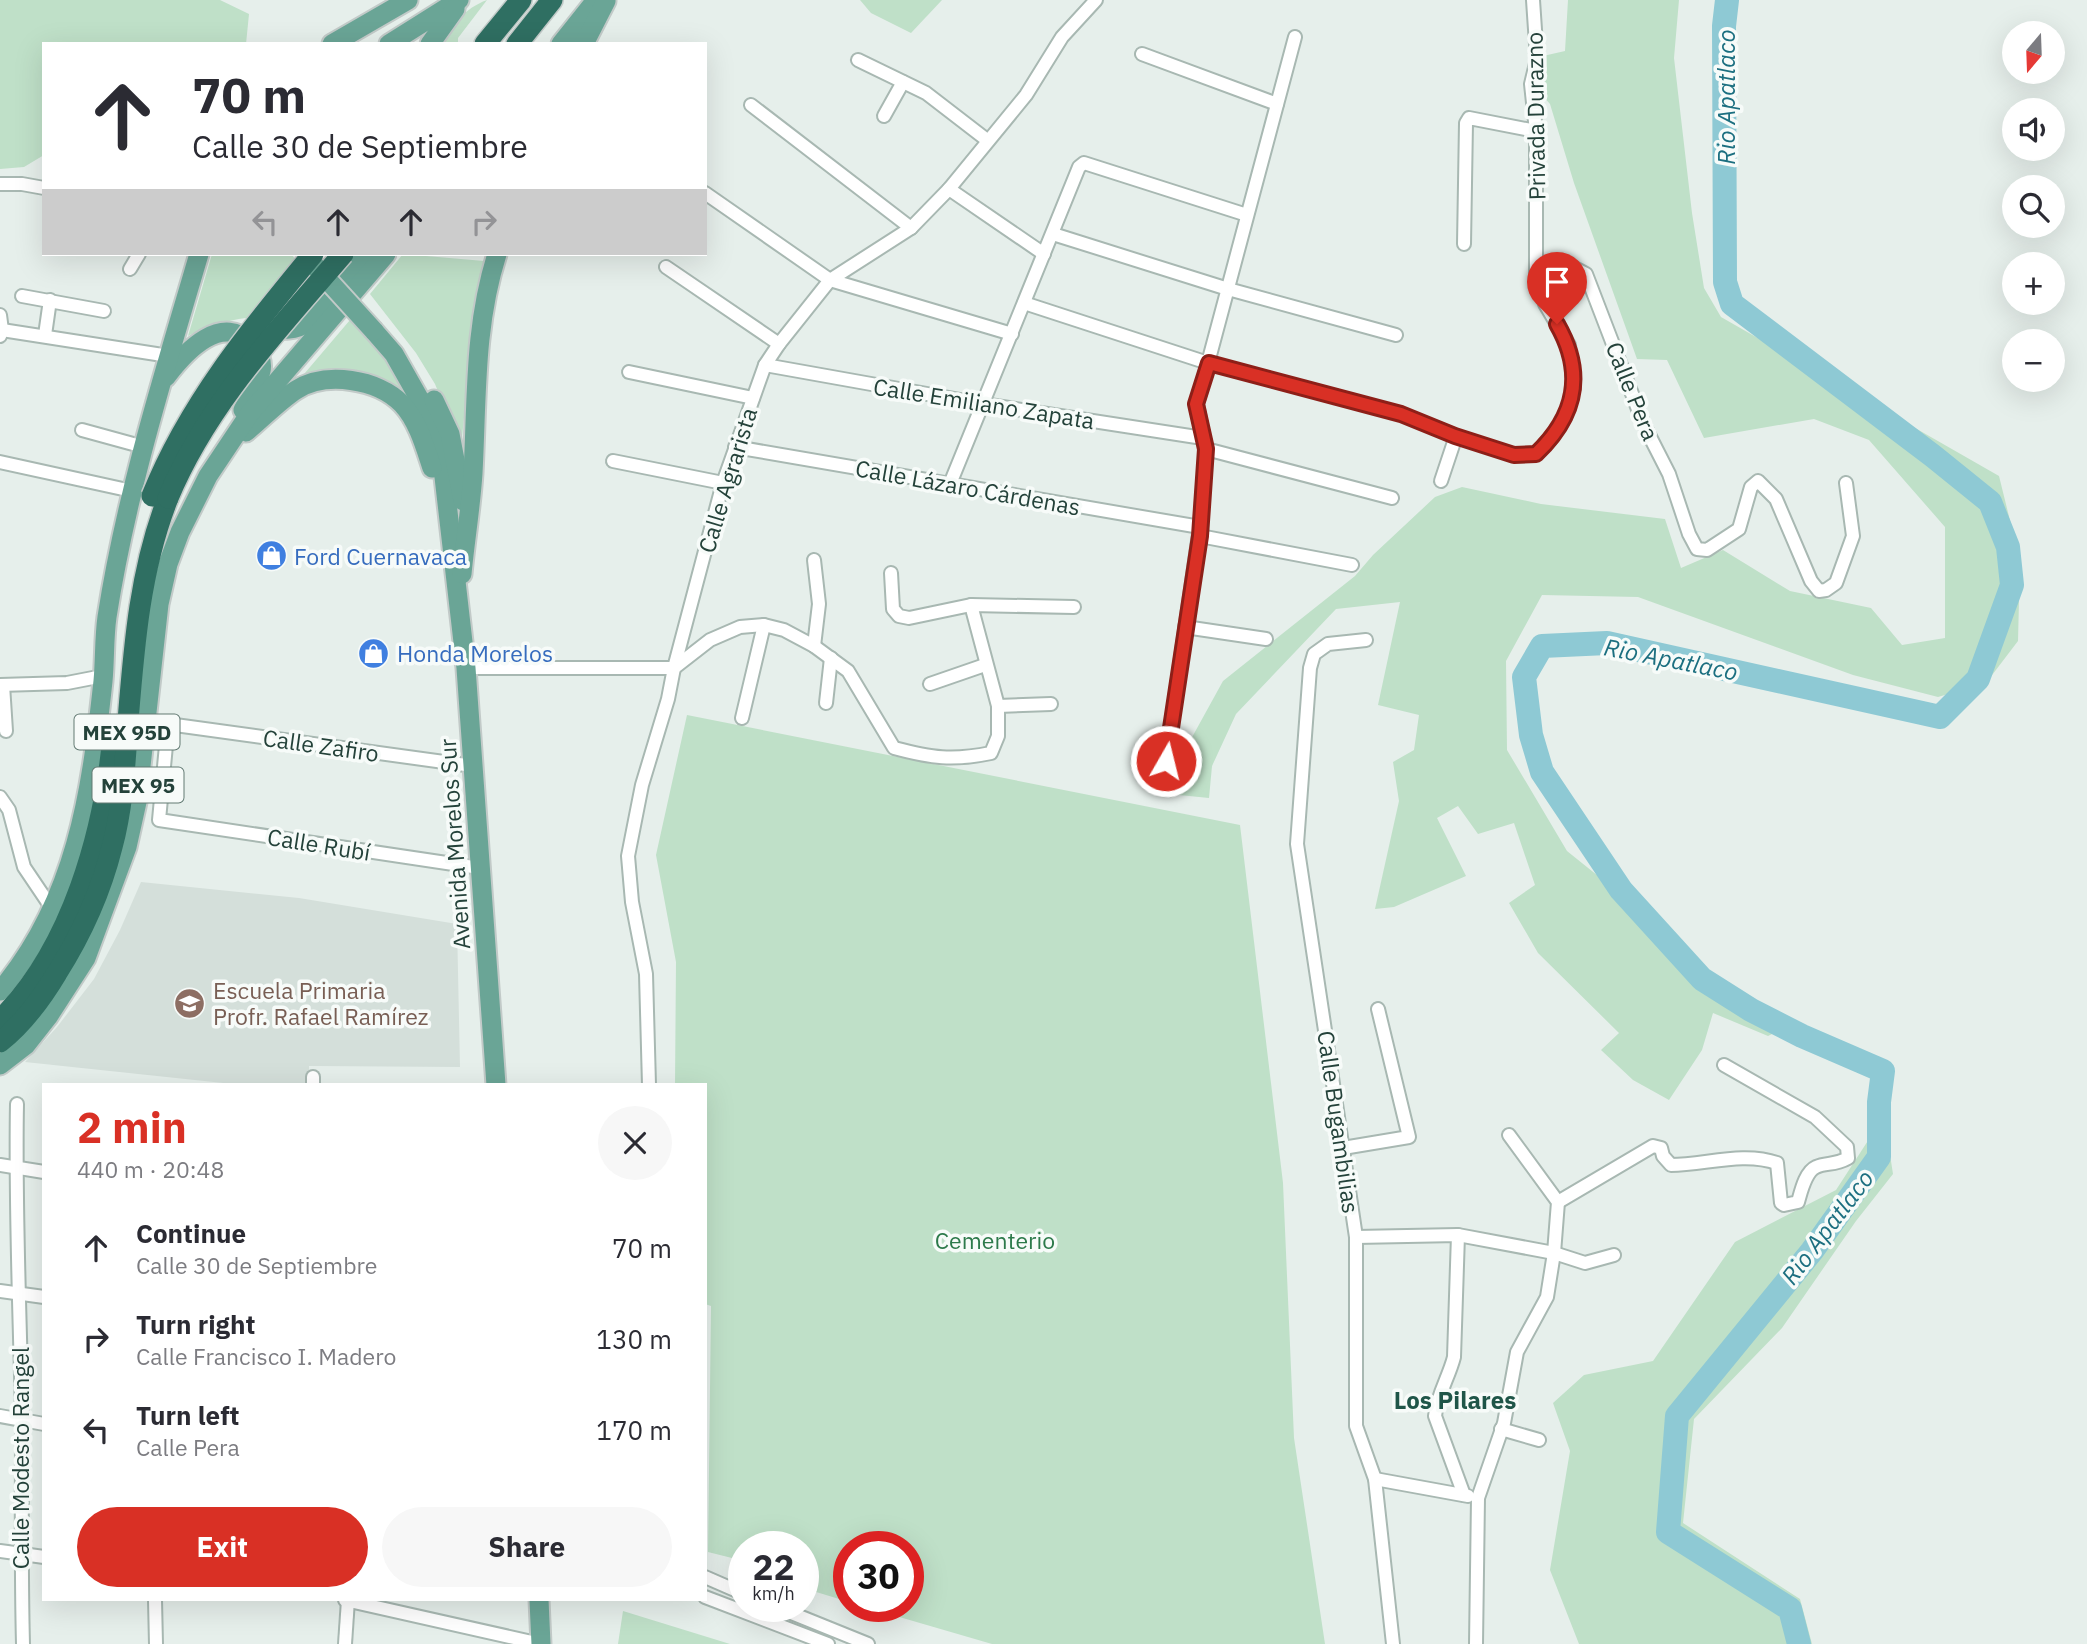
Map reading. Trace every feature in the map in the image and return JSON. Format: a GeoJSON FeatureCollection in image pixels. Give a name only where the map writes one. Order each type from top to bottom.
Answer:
{"type":"FeatureCollection","features":[{"type":"Feature","properties":{"kind":"highway"},"geometry":{"type":"LineString","coordinates":[[487,42],[521,0]]}},
{"type":"Feature","properties":{"kind":"highway"},"geometry":{"type":"LineString","coordinates":[[519,42],[552,0]]}},
{"type":"Feature","properties":{"kind":"highway","name":"MEX 95D"},"geometry":{"type":"LineString","coordinates":[[0,1042],[34,1006],[71,952],[100,885],[112,847],[121,802],[136,639],[140,530],[165,462],[184,425],[232,355],[311,256]]}},
{"type":"Feature","properties":{"kind":"highway","name":"MEX 95D"},"geometry":{"type":"LineString","coordinates":[[0,1020],[13,1006],[48,954],[82,881],[96,838],[111,756],[122,637],[139,575],[176,477],[197,439],[248,365],[341,256]]}},
{"type":"Feature","properties":{"kind":"main road"},"geometry":{"type":"LineString","coordinates":[[335,42],[408,0]]}},
{"type":"Feature","properties":{"kind":"main road"},"geometry":{"type":"LineString","coordinates":[[392,42],[461,0]]}},
{"type":"Feature","properties":{"kind":"main road"},"geometry":{"type":"LineString","coordinates":[[431,42],[461,0]]}},
{"type":"Feature","properties":{"kind":"main road"},"geometry":{"type":"LineString","coordinates":[[563,42],[596,0]]}},
{"type":"Feature","properties":{"kind":"main road"},"geometry":{"type":"LineString","coordinates":[[585,42],[607,0]]}},
{"type":"Feature","properties":{"kind":"main road","name":"MEX 95"},"geometry":{"type":"LineString","coordinates":[[0,991],[22,964],[53,909],[67,874],[88,800],[107,618],[132,491],[198,256]]}},
{"type":"Feature","properties":{"kind":"main road"},"geometry":{"type":"LineString","coordinates":[[306,256],[415,367],[450,434],[467,519]]}},
{"type":"Feature","properties":{"kind":"main road"},"geometry":{"type":"LineString","coordinates":[[324,256],[378,327],[420,400],[437,440],[450,543]]}},
{"type":"Feature","properties":{"kind":"main road"},"geometry":{"type":"LineString","coordinates":[[160,386],[194,345],[210,335],[271,328],[284,331],[298,328],[317,313],[363,256]]}},
{"type":"Feature","properties":{"kind":"main road","name":"MEX 95"},"geometry":{"type":"LineString","coordinates":[[0,1065],[26,1045],[67,990],[86,958],[115,883],[127,847],[136,802],[159,604],[168,564],[180,532],[208,476],[250,413],[384,256]]}},
{"type":"Feature","properties":{"kind":"main road"},"geometry":{"type":"LineString","coordinates":[[460,600],[472,475],[476,363],[483,308],[496,256]]}},
{"type":"Feature","properties":{"kind":"main road"},"geometry":{"type":"LineString","coordinates":[[208,476],[262,368],[260,355],[252,344],[239,335],[226,332]]}},
{"type":"Feature","properties":{"kind":"main road"},"geometry":{"type":"LineString","coordinates":[[227,448],[296,390],[314,381],[347,379],[377,389],[402,404],[420,435],[433,470],[460,600]]}},
{"type":"Feature","properties":{"kind":"main road","name":"Avenida Morelos Sur"},"geometry":{"type":"LineString","coordinates":[[460,600],[496,1083]]}},
{"type":"Feature","properties":{"kind":"main road"},"geometry":{"type":"LineString","coordinates":[[539,1601],[541,1644]]}},
{"type":"Feature","properties":{"kind":"street","name":"Calle Agrarista"},"geometry":{"type":"LineString","coordinates":[[649,1083],[646,974],[632,902],[628,856],[642,785],[668,699],[723,483],[765,365],[830,280],[911,228],[948,189],[1027,94],[1062,37],[1097,0]]}},
{"type":"Feature","properties":{"kind":"street","name":"Privada Durazno"},"geometry":{"type":"LineString","coordinates":[[1533,0],[1537,59],[1531,84],[1536,131],[1536,275]]}},
{"type":"Feature","properties":{"kind":"street"},"geometry":{"type":"LineString","coordinates":[[1166,761],[1200,532],[1205,443],[1196,404],[1294,37]]}},
{"type":"Feature","properties":{"kind":"street"},"geometry":{"type":"LineString","coordinates":[[1142,54],[1277,104]]}},
{"type":"Feature","properties":{"kind":"street"},"geometry":{"type":"LineString","coordinates":[[858,60],[926,93],[987,141]]}},
{"type":"Feature","properties":{"kind":"street"},"geometry":{"type":"LineString","coordinates":[[884,116],[903,82]]}},
{"type":"Feature","properties":{"kind":"street"},"geometry":{"type":"LineString","coordinates":[[751,105],[911,228]]}},
{"type":"Feature","properties":{"kind":"street"},"geometry":{"type":"LineString","coordinates":[[1464,244],[1465,123],[1469,118],[1536,131]]}},
{"type":"Feature","properties":{"kind":"street"},"geometry":{"type":"LineString","coordinates":[[950,484],[1079,167],[1084,163],[1247,215]]}},
{"type":"Feature","properties":{"kind":"street"},"geometry":{"type":"LineString","coordinates":[[0,184],[42,188]]}},
{"type":"Feature","properties":{"kind":"street"},"geometry":{"type":"LineString","coordinates":[[948,189],[1044,254]]}},
{"type":"Feature","properties":{"kind":"street"},"geometry":{"type":"LineString","coordinates":[[707,194],[830,280],[1012,334]]}},
{"type":"Feature","properties":{"kind":"street"},"geometry":{"type":"LineString","coordinates":[[1053,234],[1228,289],[1396,335]]}},
{"type":"Feature","properties":{"kind":"street"},"geometry":{"type":"LineString","coordinates":[[130,269],[138,256]]}},
{"type":"Feature","properties":{"kind":"street","name":"Calle Pera"},"geometry":{"type":"LineString","coordinates":[[1455,436],[1514,455],[1536,454],[1551,439],[1565,417],[1574,387],[1569,345],[1545,304],[1536,275],[1556,263],[1568,264],[1586,274],[1644,425],[1669,474],[1689,534],[1697,549],[1707,550],[1739,529],[1751,486],[1758,481],[1776,499],[1811,581],[1819,591],[1826,590],[1836,583],[1853,536],[1846,483]]}},
{"type":"Feature","properties":{"kind":"street"},"geometry":{"type":"LineString","coordinates":[[666,267],[779,344]]}},
{"type":"Feature","properties":{"kind":"street"},"geometry":{"type":"LineString","coordinates":[[22,296],[104,311]]}},
{"type":"Feature","properties":{"kind":"street"},"geometry":{"type":"LineString","coordinates":[[45,335],[50,300]]}},
{"type":"Feature","properties":{"kind":"street"},"geometry":{"type":"LineString","coordinates":[[1024,303],[1209,363],[1401,414],[1455,436],[1441,481]]}},
{"type":"Feature","properties":{"kind":"street"},"geometry":{"type":"LineString","coordinates":[[1,315],[1,333],[45,335],[169,356]]}},
{"type":"Feature","properties":{"kind":"street","name":"Calle Emiliano Zapata"},"geometry":{"type":"LineString","coordinates":[[765,365],[1205,443],[1392,498]]}},
{"type":"Feature","properties":{"kind":"street"},"geometry":{"type":"LineString","coordinates":[[629,372],[753,398]]}},
{"type":"Feature","properties":{"kind":"street"},"geometry":{"type":"LineString","coordinates":[[82,430],[144,447]]}},
{"type":"Feature","properties":{"kind":"street","name":"Calle Lázaro Cárdenas"},"geometry":{"type":"LineString","coordinates":[[735,447],[950,484],[1200,532],[1352,565]]}},
{"type":"Feature","properties":{"kind":"street"},"geometry":{"type":"LineString","coordinates":[[613,461],[723,483]]}},
{"type":"Feature","properties":{"kind":"street"},"geometry":{"type":"LineString","coordinates":[[0,462],[132,491]]}},
{"type":"Feature","properties":{"kind":"street"},"geometry":{"type":"LineString","coordinates":[[814,560],[819,604],[814,646]]}},
{"type":"Feature","properties":{"kind":"street"},"geometry":{"type":"LineString","coordinates":[[891,573],[893,609],[900,616],[909,618],[971,605],[1074,607]]}},
{"type":"Feature","properties":{"kind":"street"},"geometry":{"type":"LineString","coordinates":[[466,668],[674,668],[710,640],[740,627],[764,625],[784,630],[814,646],[848,671],[894,748],[928,757],[961,759],[991,753],[998,736],[998,706],[971,605]]}},
{"type":"Feature","properties":{"kind":"street"},"geometry":{"type":"LineString","coordinates":[[742,718],[764,625]]}},
{"type":"Feature","properties":{"kind":"street"},"geometry":{"type":"LineString","coordinates":[[1185,627],[1266,639]]}},
{"type":"Feature","properties":{"kind":"street","name":"Calle Bugambilias"},"geometry":{"type":"LineString","coordinates":[[1366,640],[1328,644],[1314,654],[1310,668],[1297,844],[1356,1237],[1356,1426],[1375,1479],[1393,1644]]}},
{"type":"Feature","properties":{"kind":"street"},"geometry":{"type":"LineString","coordinates":[[826,703],[831,658]]}},
{"type":"Feature","properties":{"kind":"street"},"geometry":{"type":"LineString","coordinates":[[930,684],[985,665]]}},
{"type":"Feature","properties":{"kind":"street"},"geometry":{"type":"LineString","coordinates":[[6,731],[1,685],[67,682],[103,676]]}},
{"type":"Feature","properties":{"kind":"street"},"geometry":{"type":"LineString","coordinates":[[998,706],[1051,704]]}},
{"type":"Feature","properties":{"kind":"street","name":"Calle Zafiro"},"geometry":{"type":"LineString","coordinates":[[159,820],[168,724],[473,766]]}},
{"type":"Feature","properties":{"kind":"street"},"geometry":{"type":"LineString","coordinates":[[0,797],[9,810],[24,867],[53,909]]}},
{"type":"Feature","properties":{"kind":"street","name":"Calle Rubí"},"geometry":{"type":"LineString","coordinates":[[159,820],[480,868]]}},
{"type":"Feature","properties":{"kind":"street"},"geometry":{"type":"LineString","coordinates":[[1343,1148],[1409,1137],[1378,1009]]}},
{"type":"Feature","properties":{"kind":"street"},"geometry":{"type":"LineString","coordinates":[[1559,1202],[1653,1146],[1661,1148],[1663,1156],[1671,1165],[1761,1159],[1777,1163],[1779,1194],[1784,1205],[1798,1202],[1809,1173],[1816,1166],[1837,1164],[1848,1158],[1847,1147],[1815,1116],[1724,1065]]}},
{"type":"Feature","properties":{"kind":"street","name":"Calle Modesto Rangel"},"geometry":{"type":"LineString","coordinates":[[17,1104],[23,1644]]}},
{"type":"Feature","properties":{"kind":"street"},"geometry":{"type":"LineString","coordinates":[[1476,1644],[1478,1498],[1501,1429],[1517,1352],[1547,1297],[1555,1253],[1559,1202],[1512,1140]]}},
{"type":"Feature","properties":{"kind":"street"},"geometry":{"type":"LineString","coordinates":[[0,1165],[42,1172]]}},
{"type":"Feature","properties":{"kind":"street"},"geometry":{"type":"LineString","coordinates":[[1356,1237],[1458,1235],[1555,1253],[1585,1263],[1614,1255]]}},
{"type":"Feature","properties":{"kind":"street"},"geometry":{"type":"LineString","coordinates":[[1458,1235],[1454,1357],[1437,1402],[1435,1416],[1464,1495]]}},
{"type":"Feature","properties":{"kind":"street"},"geometry":{"type":"LineString","coordinates":[[0,1291],[42,1297]]}},
{"type":"Feature","properties":{"kind":"street"},"geometry":{"type":"LineString","coordinates":[[0,1416],[42,1424]]}},
{"type":"Feature","properties":{"kind":"street"},"geometry":{"type":"LineString","coordinates":[[1501,1429],[1539,1440]]}},
{"type":"Feature","properties":{"kind":"street"},"geometry":{"type":"LineString","coordinates":[[1375,1479],[1478,1498]]}},
{"type":"Feature","properties":{"kind":"street"},"geometry":{"type":"LineString","coordinates":[[0,1551],[42,1557]]}},
{"type":"Feature","properties":{"kind":"street"},"geometry":{"type":"LineString","coordinates":[[707,1578],[728,1587]]}},
{"type":"Feature","properties":{"kind":"street"},"geometry":{"type":"LineString","coordinates":[[707,1598],[828,1644]]}},
{"type":"Feature","properties":{"kind":"street"},"geometry":{"type":"LineString","coordinates":[[155,1601],[156,1644]]}},
{"type":"Feature","properties":{"kind":"street"},"geometry":{"type":"LineString","coordinates":[[345,1644],[347,1601]]}},
{"type":"Feature","properties":{"kind":"street"},"geometry":{"type":"LineString","coordinates":[[351,1601],[541,1644]]}},
{"type":"Feature","properties":{"kind":"street"},"geometry":{"type":"LineString","coordinates":[[814,1622],[868,1644]]}},
{"type":"Feature","properties":{"kind":"shaded area","name":"Escuela Primaria Profr. Rafael Ramírez"},"geometry":{"type":"Polygon","coordinates":[[[141,882],[299,898],[457,924],[460,1067],[309,1066],[309,1083],[223,1083],[25,1062],[57,1027],[94,979],[141,882]]]}},
{"type":"Feature","properties":{"kind":"green space"},"geometry":{"type":"Polygon","coordinates":[[[0,0],[220,0],[249,14],[246,42],[42,42],[42,156],[24,167],[0,169],[0,0]]]}},
{"type":"Feature","properties":{"kind":"green space"},"geometry":{"type":"Polygon","coordinates":[[[487,0],[458,38],[458,42],[440,42],[466,12],[487,0]]]}},
{"type":"Feature","properties":{"kind":"green space"},"geometry":{"type":"Polygon","coordinates":[[[860,0],[942,0],[911,33],[871,13],[860,0]]]}},
{"type":"Feature","properties":{"kind":"green space"},"geometry":{"type":"Polygon","coordinates":[[[1568,0],[1679,0],[1674,58],[1692,213],[1704,288],[1721,317],[1999,476],[2020,561],[2018,641],[1986,683],[1938,697],[1853,675],[1638,597],[1542,595],[1506,661],[1507,750],[1567,851],[1623,896],[1764,1022],[1778,1031],[1768,1036],[1713,1013],[1702,1050],[1669,1100],[1633,1080],[1601,1050],[1619,1033],[1538,953],[1509,903],[1535,885],[1514,823],[1478,834],[1458,806],[1437,818],[1466,876],[1394,907],[1375,909],[1399,801],[1393,762],[1414,750],[1419,715],[1378,705],[1400,602],[1336,609],[1236,714],[1212,766],[1209,798],[1169,794],[1174,770],[1223,681],[1355,576],[1373,555],[1435,497],[1462,487],[1541,504],[1665,519],[1681,568],[1723,550],[1790,591],[1871,608],[1902,645],[1945,638],[1945,527],[1869,440],[1814,419],[1704,438],[1667,360],[1637,359],[1574,183],[1550,104],[1543,96],[1543,56],[1565,51],[1568,0]]]}},
{"type":"Feature","properties":{"kind":"green space"},"geometry":{"type":"Polygon","coordinates":[[[211,256],[293,256],[323,291],[304,314],[230,321],[188,336],[211,256]]]}},
{"type":"Feature","properties":{"kind":"green space"},"geometry":{"type":"Polygon","coordinates":[[[401,256],[484,261],[473,327],[461,448],[435,384],[416,353],[370,294],[401,256]]]}},
{"type":"Feature","properties":{"kind":"green space"},"geometry":{"type":"Polygon","coordinates":[[[350,320],[396,372],[414,404],[397,389],[299,380],[350,320]]]}},
{"type":"Feature","properties":{"kind":"green space","name":"Cementerio"},"geometry":{"type":"Polygon","coordinates":[[[687,715],[1240,825],[1283,1183],[1294,1438],[1325,1644],[992,1644],[916,1622],[924,1622],[924,1531],[833,1531],[833,1597],[819,1593],[819,1531],[728,1531],[728,1557],[708,1552],[711,1306],[707,1305],[707,1083],[675,1083],[676,962],[656,855],[687,715]]]}},
{"type":"Feature","properties":{"kind":"green space"},"geometry":{"type":"Polygon","coordinates":[[[1884,1116],[1893,1174],[1856,1221],[1782,1328],[1694,1419],[1683,1523],[1800,1599],[1812,1644],[1579,1644],[1550,1570],[1570,1451],[1553,1403],[1584,1375],[1653,1361],[1735,1242],[1836,1190],[1884,1116]]]}},
{"type":"Feature","properties":{"kind":"green space"},"geometry":{"type":"Polygon","coordinates":[[[623,1611],[730,1644],[618,1644],[623,1611]]]}},
{"type":"Feature","properties":{"kind":"waterway","name":"Rio Apatlaco"},"geometry":{"type":"LineString","coordinates":[[1727,0],[1724,26],[1725,282],[1732,304],[1990,502],[2008,547],[2012,585],[1978,679],[1940,717],[1607,643],[1542,646],[1524,677],[1531,735],[1542,772],[1621,890],[1702,979],[1751,1010],[1802,1036],[1883,1071],[1879,1102],[1879,1157],[1812,1251],[1677,1416],[1668,1532],[1790,1609],[1799,1644]]}},
{"type":"Feature","properties":{"kind":"place","name":"Ford Cuernavaca"},"geometry":{"type":"Point","coordinates":[271,556]}},
{"type":"Feature","properties":{"kind":"place","name":"Honda Morelos"},"geometry":{"type":"Point","coordinates":[374,653]}},
{"type":"Feature","properties":{"kind":"place","name":"Escuela Primaria Profr. Rafael Ramírez"},"geometry":{"type":"Point","coordinates":[190,1003]}},
{"type":"Feature","properties":{"kind":"district","name":"Los Pilares"},"geometry":{"type":"Point","coordinates":[1455,1400]}},
{"type":"Feature","properties":{"kind":"route"},"geometry":{"type":"LineString","coordinates":[[1166,761],[1200,536],[1206,449],[1196,404],[1209,363],[1401,414],[1455,436],[1514,455],[1536,454],[1551,439],[1565,417],[1574,387],[1569,345],[1557,324]]}}]}
